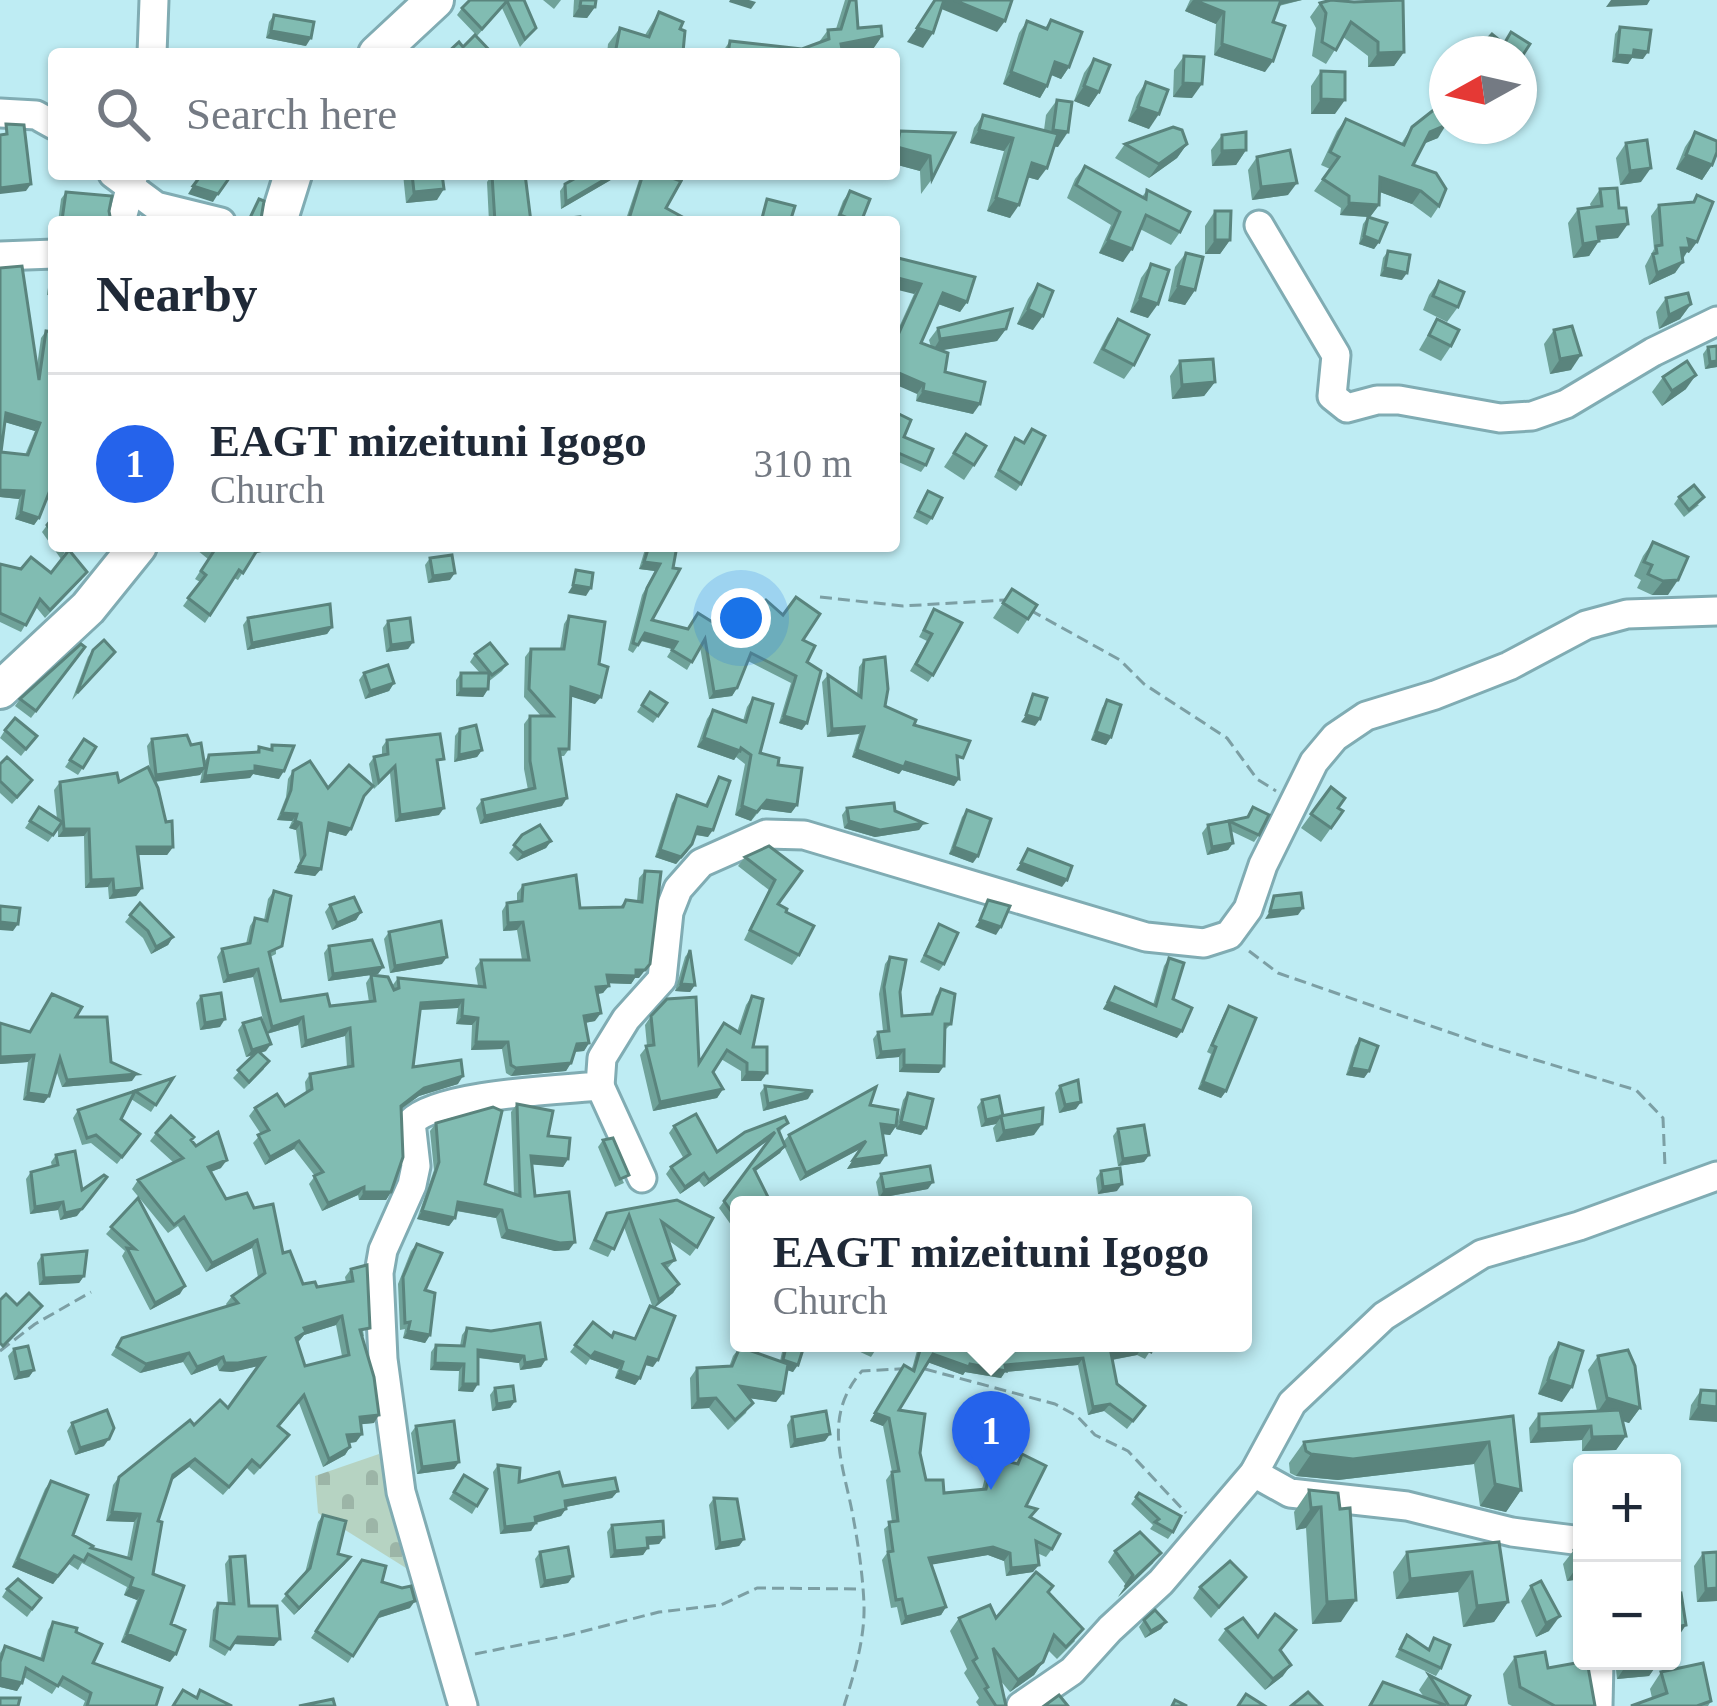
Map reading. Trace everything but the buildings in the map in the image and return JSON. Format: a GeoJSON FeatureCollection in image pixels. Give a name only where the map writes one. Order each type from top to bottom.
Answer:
{"type":"FeatureCollection","features":[{"type":"Feature","properties":{"kind":"main road"},"geometry":{"type":"LineString","coordinates":[[383,48],[435,0]]}},
{"type":"Feature","properties":{"kind":"main road"},"geometry":{"type":"LineString","coordinates":[[280,216],[290,180]]}},
{"type":"Feature","properties":{"kind":"main road"},"geometry":{"type":"LineString","coordinates":[[0,690],[88,608],[133,552]]}},
{"type":"Feature","properties":{"kind":"street"},"geometry":{"type":"LineString","coordinates":[[152,48],[154,0]]}},
{"type":"Feature","properties":{"kind":"street"},"geometry":{"type":"LineString","coordinates":[[0,113],[36,116],[48,122]]}},
{"type":"Feature","properties":{"kind":"street"},"geometry":{"type":"LineString","coordinates":[[122,216],[126,180]]}},
{"type":"Feature","properties":{"kind":"street"},"geometry":{"type":"LineString","coordinates":[[127,180],[156,206],[196,216]]}},
{"type":"Feature","properties":{"kind":"street"},"geometry":{"type":"LineString","coordinates":[[1259,225],[1336,355],[1332,397],[1348,408],[1399,400],[1500,418],[1532,416],[1566,404],[1652,352],[1717,321]]}},
{"type":"Feature","properties":{"kind":"street"},"geometry":{"type":"LineString","coordinates":[[0,256],[48,254]]}},
{"type":"Feature","properties":{"kind":"street"},"geometry":{"type":"LineString","coordinates":[[642,1178],[600,1086],[602,1058],[626,1018],[662,979],[669,913],[678,890],[700,862],[766,834],[804,835],[1146,937],[1204,943],[1229,935],[1248,909],[1263,865],[1314,763],[1335,737],[1366,716],[1436,695],[1509,665],[1586,625],[1627,614],[1717,611]]}},
{"type":"Feature","properties":{"kind":"street"},"geometry":{"type":"LineString","coordinates":[[463,1706],[401,1492],[383,1359],[379,1273],[383,1250],[412,1185],[416,1166],[411,1122],[424,1113],[496,1096],[600,1086]]}},
{"type":"Feature","properties":{"kind":"street"},"geometry":{"type":"LineString","coordinates":[[1021,1706],[1072,1671],[1161,1582],[1254,1473],[1292,1403],[1384,1316],[1482,1254],[1579,1226],[1717,1176]]}},
{"type":"Feature","properties":{"kind":"street"},"geometry":{"type":"LineString","coordinates":[[1254,1473],[1290,1493],[1407,1506],[1512,1532],[1573,1539]]}},
{"type":"Feature","properties":{"kind":"street"},"geometry":{"type":"LineString","coordinates":[[1598,1706],[1599,1670]]}},
{"type":"Feature","properties":{"kind":"path"},"geometry":{"type":"LineString","coordinates":[[820,597],[903,606],[948,606],[990,599],[1018,604],[1120,661],[1144,685],[1226,738],[1257,779],[1293,801]]}},
{"type":"Feature","properties":{"kind":"path"},"geometry":{"type":"LineString","coordinates":[[1229,935],[1278,973],[1486,1046],[1636,1090],[1663,1118],[1666,1192]]}},
{"type":"Feature","properties":{"kind":"path"},"geometry":{"type":"LineString","coordinates":[[0,1351],[35,1324],[91,1292]]}},
{"type":"Feature","properties":{"kind":"path"},"geometry":{"type":"LineString","coordinates":[[844,1706],[863,1626],[862,1589],[854,1520],[835,1436],[845,1398],[862,1371],[922,1368],[1055,1403],[1095,1435],[1128,1451],[1206,1528]]}},
{"type":"Feature","properties":{"kind":"path"},"geometry":{"type":"LineString","coordinates":[[450,1660],[659,1612],[722,1605],[758,1588],[862,1589]]}},
{"type":"Feature","properties":{"kind":"green space"},"geometry":{"type":"Polygon","coordinates":[[[379,1454],[406,1568],[318,1513],[315,1476],[379,1454]]]}},
{"type":"Feature","properties":{"kind":"place","name":"EAGT mizeituni Igogo"},"geometry":{"type":"Point","coordinates":[991,1490]}}]}
